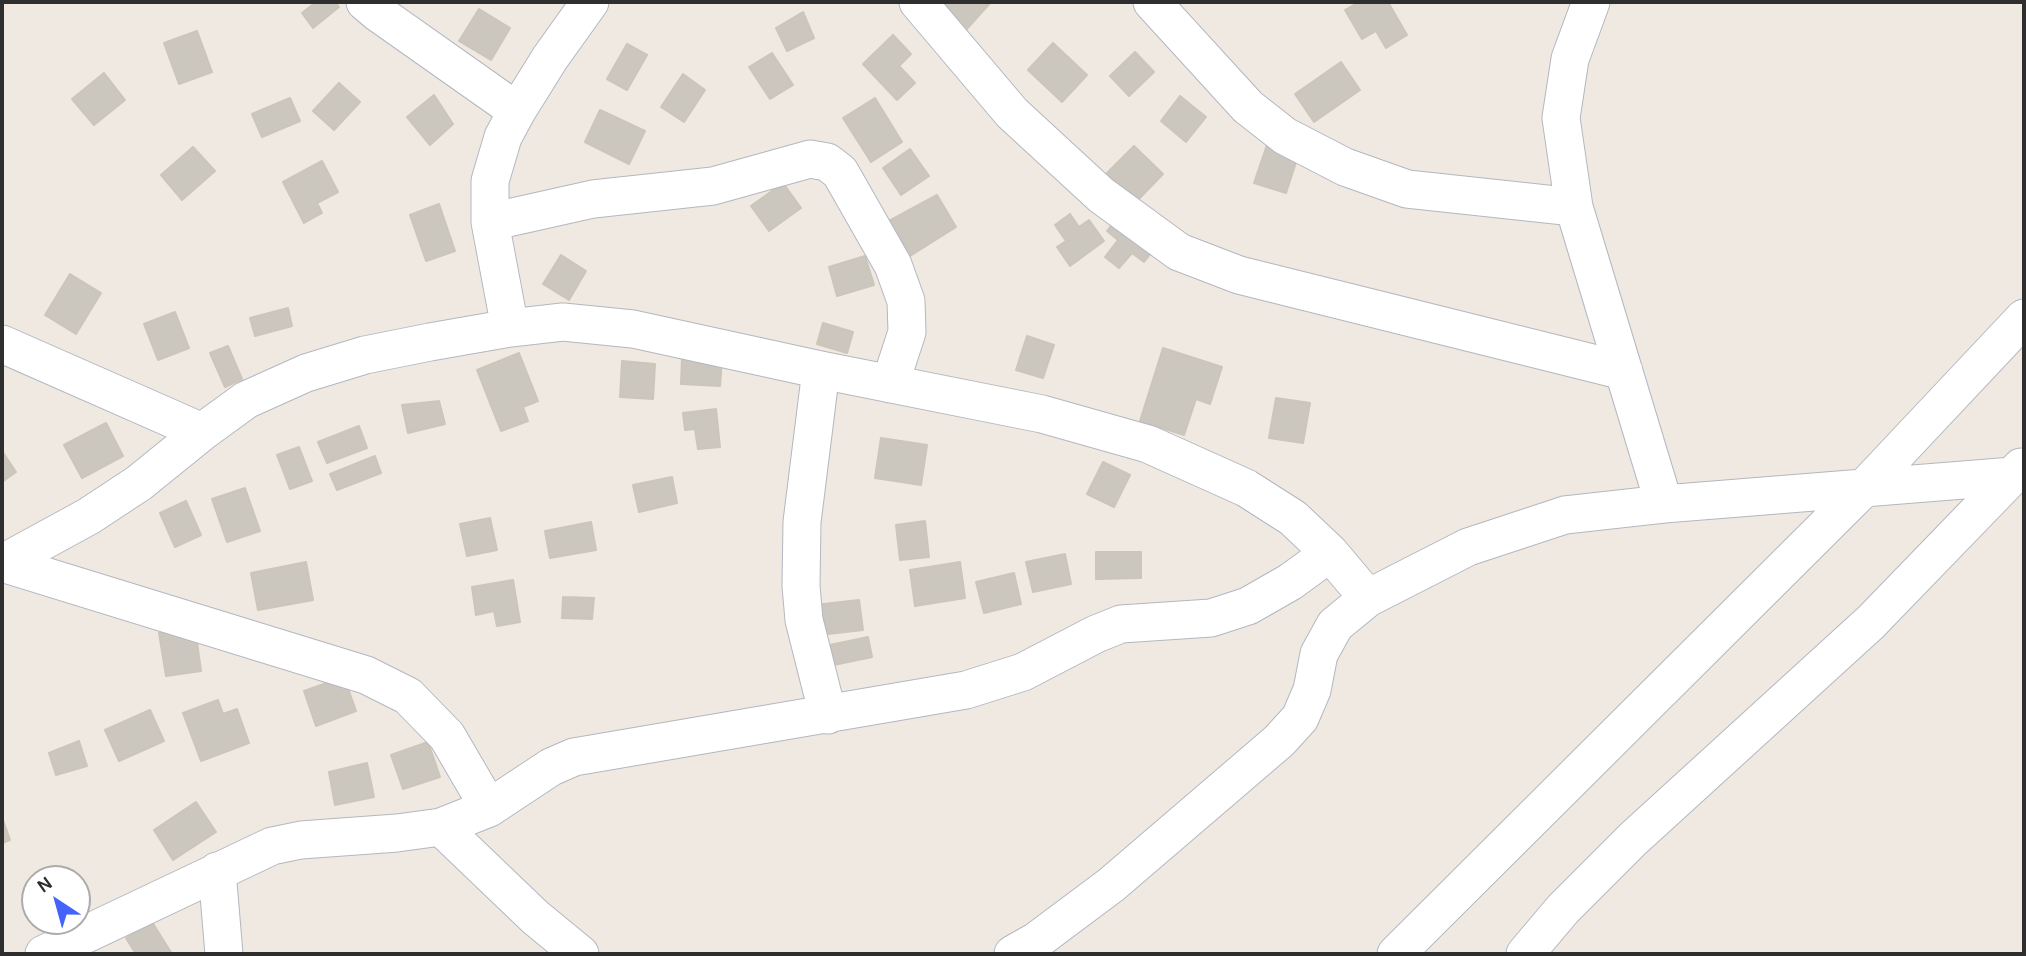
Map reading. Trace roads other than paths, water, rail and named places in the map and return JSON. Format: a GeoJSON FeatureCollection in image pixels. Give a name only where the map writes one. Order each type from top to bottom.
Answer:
{"type":"FeatureCollection","features":[{"type":"Feature","properties":{"kind":"street"},"geometry":{"type":"LineString","coordinates":[[365,2],[517,111]]}},
{"type":"Feature","properties":{"kind":"street"},"geometry":{"type":"LineString","coordinates":[[510,328],[490,222],[490,181],[503,137],[517,111],[590,2]]}},
{"type":"Feature","properties":{"kind":"street"},"geometry":{"type":"LineString","coordinates":[[918,2],[1012,113],[1101,195],[1179,252],[1239,275],[1624,371]]}},
{"type":"Feature","properties":{"kind":"street"},"geometry":{"type":"LineString","coordinates":[[1152,2],[1248,107],[1285,136],[1345,167],[1407,189],[1574,207]]}},
{"type":"Feature","properties":{"kind":"street"},"geometry":{"type":"LineString","coordinates":[[1591,2],[1570,59],[1561,118],[1574,207],[1664,504]]}},
{"type":"Feature","properties":{"kind":"street"},"geometry":{"type":"LineString","coordinates":[[490,222],[593,199],[713,186],[810,159],[827,162],[840,172],[893,265],[906,301],[907,332],[890,384]]}},
{"type":"Feature","properties":{"kind":"street"},"geometry":{"type":"LineString","coordinates":[[1396,954],[1864,488],[2024,318]]}},
{"type":"Feature","properties":{"kind":"street"},"geometry":{"type":"LineString","coordinates":[[2,563],[99,510],[139,483],[246,400],[306,373],[365,355],[510,328],[563,322],[633,329],[1042,414],[1148,444],[1246,488],[1293,518],[1330,554],[1368,598]]}},
{"type":"Feature","properties":{"kind":"street"},"geometry":{"type":"LineString","coordinates":[[2,344],[202,432]]}},
{"type":"Feature","properties":{"kind":"street"},"geometry":{"type":"LineString","coordinates":[[821,370],[802,522],[801,586],[804,620],[828,715]]}},
{"type":"Feature","properties":{"kind":"street"},"geometry":{"type":"LineString","coordinates":[[1013,954],[1036,941],[1111,885],[1279,741],[1300,718],[1312,690],[1319,654],[1335,625],[1368,598],[1468,547],[1565,515],[1864,488],[2018,470]]}},
{"type":"Feature","properties":{"kind":"street"},"geometry":{"type":"LineString","coordinates":[[1525,954],[1563,909],[1633,839],[1871,622],[2018,470]]}},
{"type":"Feature","properties":{"kind":"street"},"geometry":{"type":"LineString","coordinates":[[44,954],[272,846],[301,840],[440,827],[489,808],[551,767],[574,757],[967,690],[1023,672],[1121,624],[1211,618],[1248,607],[1330,554]]}},
{"type":"Feature","properties":{"kind":"street"},"geometry":{"type":"LineString","coordinates":[[2,563],[366,675],[408,696],[447,736],[489,808]]}},
{"type":"Feature","properties":{"kind":"street"},"geometry":{"type":"LineString","coordinates":[[440,827],[535,917],[580,954]]}},
{"type":"Feature","properties":{"kind":"street"},"geometry":{"type":"LineString","coordinates":[[217,871],[224,954]]}}]}
